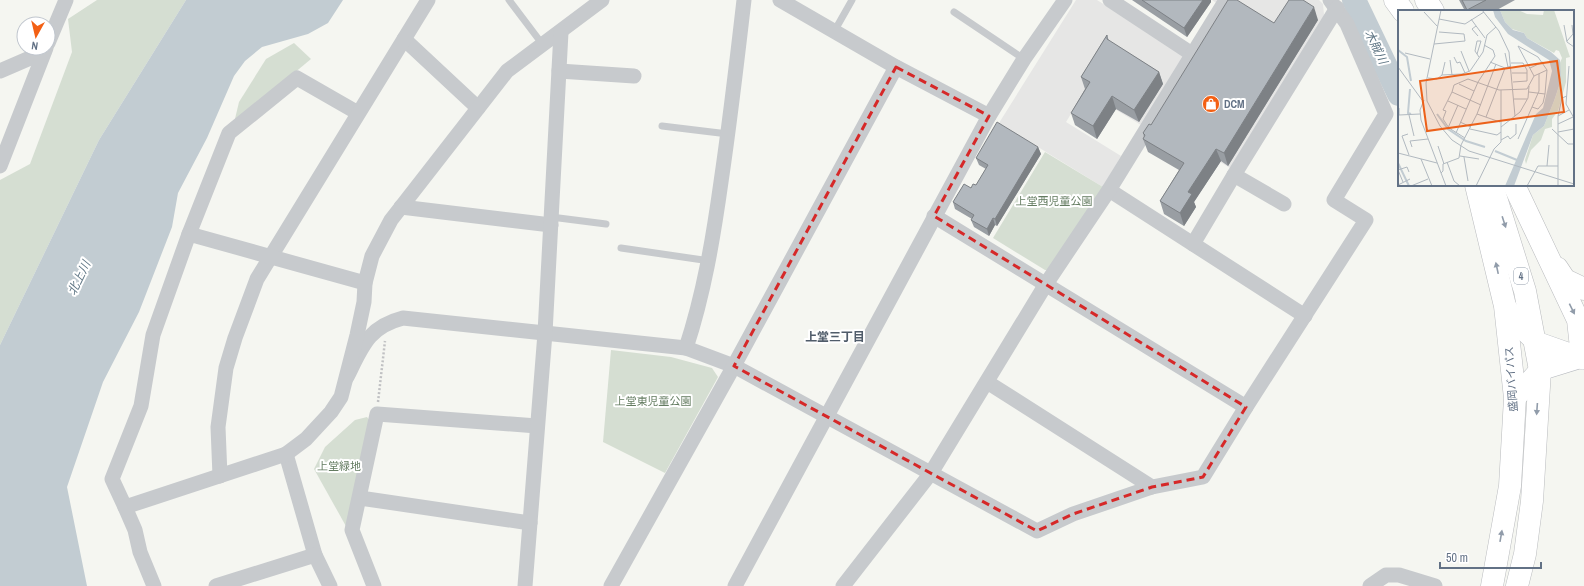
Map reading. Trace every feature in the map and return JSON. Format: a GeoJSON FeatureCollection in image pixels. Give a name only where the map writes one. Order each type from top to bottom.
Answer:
{"type":"FeatureCollection","features":[{"type":"Feature","properties":{"kind":"highway"},"geometry":{"type":"LineString","coordinates":[[1395,0],[1402,10]]}},
{"type":"Feature","properties":{"kind":"highway"},"geometry":{"type":"LineString","coordinates":[[1412,0],[1417,10]]}},
{"type":"Feature","properties":{"kind":"highway"},"geometry":{"type":"LineString","coordinates":[[1426,0],[1432,10]]}},
{"type":"Feature","properties":{"kind":"highway","name":"盛岡バイパス"},"geometry":{"type":"LineString","coordinates":[[1476,186],[1505,306],[1515,398],[1510,486],[1493,580]]}},
{"type":"Feature","properties":{"kind":"highway","name":"4"},"geometry":{"type":"LineString","coordinates":[[1492,186],[1525,291],[1536,342],[1540,370],[1532,501],[1525,554],[1517,586]]}},
{"type":"Feature","properties":{"kind":"highway"},"geometry":{"type":"LineString","coordinates":[[1514,186],[1578,320],[1583,354]]}},
{"type":"Feature","properties":{"kind":"highway"},"geometry":{"type":"LineString","coordinates":[[1542,245],[1565,280],[1584,289]]}},
{"type":"Feature","properties":{"kind":"street"},"geometry":{"type":"LineString","coordinates":[[56,24],[66,0]]}},
{"type":"Feature","properties":{"kind":"street"},"geometry":{"type":"LineString","coordinates":[[220,476],[218,427],[226,368],[246,306],[257,279],[428,0]]}},
{"type":"Feature","properties":{"kind":"street"},"geometry":{"type":"LineString","coordinates":[[125,507],[286,454],[306,439],[331,412],[341,397],[364,302],[365,283],[372,256],[391,220],[507,71],[602,0]]}},
{"type":"Feature","properties":{"kind":"street"},"geometry":{"type":"LineString","coordinates":[[686,348],[699,310],[710,261],[728,134],[744,0]]}},
{"type":"Feature","properties":{"kind":"street"},"geometry":{"type":"LineString","coordinates":[[780,0],[835,30],[896,67],[989,116]]}},
{"type":"Feature","properties":{"kind":"street"},"geometry":{"type":"LineString","coordinates":[[735,586],[989,116],[1024,60],[1065,0]]}},
{"type":"Feature","properties":{"kind":"street"},"geometry":{"type":"LineString","coordinates":[[1110,0],[1192,54]]}},
{"type":"Feature","properties":{"kind":"street"},"geometry":{"type":"LineString","coordinates":[[843,586],[931,473],[1046,284],[1109,190],[1226,0]]}},
{"type":"Feature","properties":{"kind":"street"},"geometry":{"type":"LineString","coordinates":[[347,376],[365,340],[389,322],[403,318],[686,348],[734,366],[1037,531],[1073,514],[1152,487],[1203,477],[1366,220],[1334,200],[1386,114],[1347,24],[1334,4],[1193,244]]}},
{"type":"Feature","properties":{"kind":"street"},"geometry":{"type":"LineString","coordinates":[[525,586],[545,333],[561,32]]}},
{"type":"Feature","properties":{"kind":"street"},"geometry":{"type":"LineString","coordinates":[[404,38],[478,108]]}},
{"type":"Feature","properties":{"kind":"street"},"geometry":{"type":"LineString","coordinates":[[0,70],[29,56]]}},
{"type":"Feature","properties":{"kind":"street"},"geometry":{"type":"LineString","coordinates":[[0,166],[43,56]]}},
{"type":"Feature","properties":{"kind":"street"},"geometry":{"type":"LineString","coordinates":[[612,586],[734,366],[896,67]]}},
{"type":"Feature","properties":{"kind":"street"},"geometry":{"type":"LineString","coordinates":[[559,71],[634,76]]}},
{"type":"Feature","properties":{"kind":"street"},"geometry":{"type":"LineString","coordinates":[[154,586],[140,552],[135,530],[112,479],[142,406],[154,335],[189,234],[229,133],[297,78],[358,113]]}},
{"type":"Feature","properties":{"kind":"street"},"geometry":{"type":"LineString","coordinates":[[1234,174],[1284,204]]}},
{"type":"Feature","properties":{"kind":"street"},"geometry":{"type":"LineString","coordinates":[[1109,190],[1305,316]]}},
{"type":"Feature","properties":{"kind":"street"},"geometry":{"type":"LineString","coordinates":[[401,208],[551,221]]}},
{"type":"Feature","properties":{"kind":"street"},"geometry":{"type":"LineString","coordinates":[[934,216],[1246,407]]}},
{"type":"Feature","properties":{"kind":"street"},"geometry":{"type":"LineString","coordinates":[[189,234],[365,283]]}},
{"type":"Feature","properties":{"kind":"street"},"geometry":{"type":"LineString","coordinates":[[1505,306],[1518,324],[1536,342],[1583,354]]}},
{"type":"Feature","properties":{"kind":"street"},"geometry":{"type":"LineString","coordinates":[[1515,398],[1540,370],[1583,354]]}},
{"type":"Feature","properties":{"kind":"street"},"geometry":{"type":"LineString","coordinates":[[987,382],[1152,487]]}},
{"type":"Feature","properties":{"kind":"street"},"geometry":{"type":"LineString","coordinates":[[374,586],[352,530],[377,414],[537,426]]}},
{"type":"Feature","properties":{"kind":"street"},"geometry":{"type":"LineString","coordinates":[[286,454],[315,555],[330,586]]}},
{"type":"Feature","properties":{"kind":"street"},"geometry":{"type":"LineString","coordinates":[[360,498],[530,523]]}},
{"type":"Feature","properties":{"kind":"street"},"geometry":{"type":"LineString","coordinates":[[216,586],[315,555]]}},
{"type":"Feature","properties":{"kind":"street"},"geometry":{"type":"LineString","coordinates":[[1370,586],[1386,575],[1398,575],[1435,586]]}},
{"type":"Feature","properties":{"kind":"lane"},"geometry":{"type":"LineString","coordinates":[[509,0],[542,45]]}},
{"type":"Feature","properties":{"kind":"lane"},"geometry":{"type":"LineString","coordinates":[[835,30],[852,0]]}},
{"type":"Feature","properties":{"kind":"lane"},"geometry":{"type":"LineString","coordinates":[[954,12],[1024,60]]}},
{"type":"Feature","properties":{"kind":"lane"},"geometry":{"type":"LineString","coordinates":[[662,126],[728,134]]}},
{"type":"Feature","properties":{"kind":"lane"},"geometry":{"type":"LineString","coordinates":[[551,221],[606,224]]}},
{"type":"Feature","properties":{"kind":"lane"},"geometry":{"type":"LineString","coordinates":[[621,248],[710,261]]}},
{"type":"Feature","properties":{"kind":"path"},"geometry":{"type":"LineString","coordinates":[[377,414],[386,335]]}},
{"type":"Feature","properties":{"kind":"highlighted area"},"geometry":{"type":"Polygon","coordinates":[[[896,67],[989,116],[934,216],[1246,407],[1203,477],[1152,487],[1073,514],[1037,531],[734,366],[896,67]]]}},
{"type":"Feature","properties":{"kind":"shaded area"},"geometry":{"type":"Polygon","coordinates":[[[1076,0],[1097,0],[1194,62],[1227,10],[1212,0],[1319,0],[1323,4],[1324,15],[1230,168],[1157,124],[1141,125],[1085,91],[1066,122],[1121,156],[1103,187],[999,123],[1076,0]]]}},
{"type":"Feature","properties":{"kind":"green space"},"geometry":{"type":"Polygon","coordinates":[[[97,0],[186,0],[99,140],[0,345],[0,180],[30,164],[72,52],[68,19],[97,0]]]}},
{"type":"Feature","properties":{"kind":"green space"},"geometry":{"type":"Polygon","coordinates":[[[294,43],[311,59],[234,123],[239,102],[266,59],[294,43]]]}},
{"type":"Feature","properties":{"kind":"green space","name":"上堂西児童公園"},"geometry":{"type":"Polygon","coordinates":[[[1045,152],[1103,187],[1050,270],[1045,270],[993,238],[1045,152]]]}},
{"type":"Feature","properties":{"kind":"green space","name":"上堂東児童公園"},"geometry":{"type":"Polygon","coordinates":[[[611,350],[671,357],[712,368],[718,377],[665,473],[603,442],[611,350]]]}},
{"type":"Feature","properties":{"kind":"green space","name":"上堂緑地"},"geometry":{"type":"Polygon","coordinates":[[[367,417],[369,420],[347,528],[314,469],[325,447],[355,420],[367,417]]]}},
{"type":"Feature","properties":{"kind":"water","name":"北上川"},"geometry":{"type":"Polygon","coordinates":[[[186,0],[343,0],[328,23],[308,34],[262,47],[245,61],[234,76],[207,138],[178,193],[172,227],[139,312],[103,382],[67,487],[87,586],[0,586],[0,345],[99,140],[186,0]]]}},
{"type":"Feature","properties":{"kind":"building"},"geometry":{"type":"Polygon","coordinates":[[[1142,0],[1203,0],[1184,28],[1142,0]]]}},
{"type":"Feature","properties":{"kind":"building"},"geometry":{"type":"Polygon","coordinates":[[[1228,0],[1237,0],[1274,23],[1289,0],[1303,0],[1314,7],[1224,153],[1216,149],[1188,192],[1192,194],[1180,213],[1160,201],[1184,163],[1143,139],[1145,135],[1143,133],[1149,124],[1151,125],[1228,0]]]}},
{"type":"Feature","properties":{"kind":"building"},"geometry":{"type":"Polygon","coordinates":[[[1462,0],[1486,0],[1467,10],[1462,0]]]}},
{"type":"Feature","properties":{"kind":"building"},"geometry":{"type":"Polygon","coordinates":[[[1107,35],[1107,39],[1159,72],[1134,110],[1112,96],[1093,126],[1071,113],[1090,82],[1081,77],[1107,35]]]}},
{"type":"Feature","properties":{"kind":"building"},"geometry":{"type":"Polygon","coordinates":[[[997,122],[1038,147],[995,219],[993,218],[987,229],[971,220],[974,215],[953,202],[964,184],[971,188],[973,184],[976,185],[988,165],[976,158],[997,122]]]}},
{"type":"Feature","properties":{"kind":"waterway","name":"木賊川"},"geometry":{"type":"LineString","coordinates":[[1354,0],[1398,92]]}},
{"type":"Feature","properties":{"kind":"place","name":"DCM"},"geometry":{"type":"Point","coordinates":[1211,104]}},
{"type":"Feature","properties":{"kind":"district","name":"上堂三丁目"},"geometry":{"type":"Point","coordinates":[835,337]}}]}
